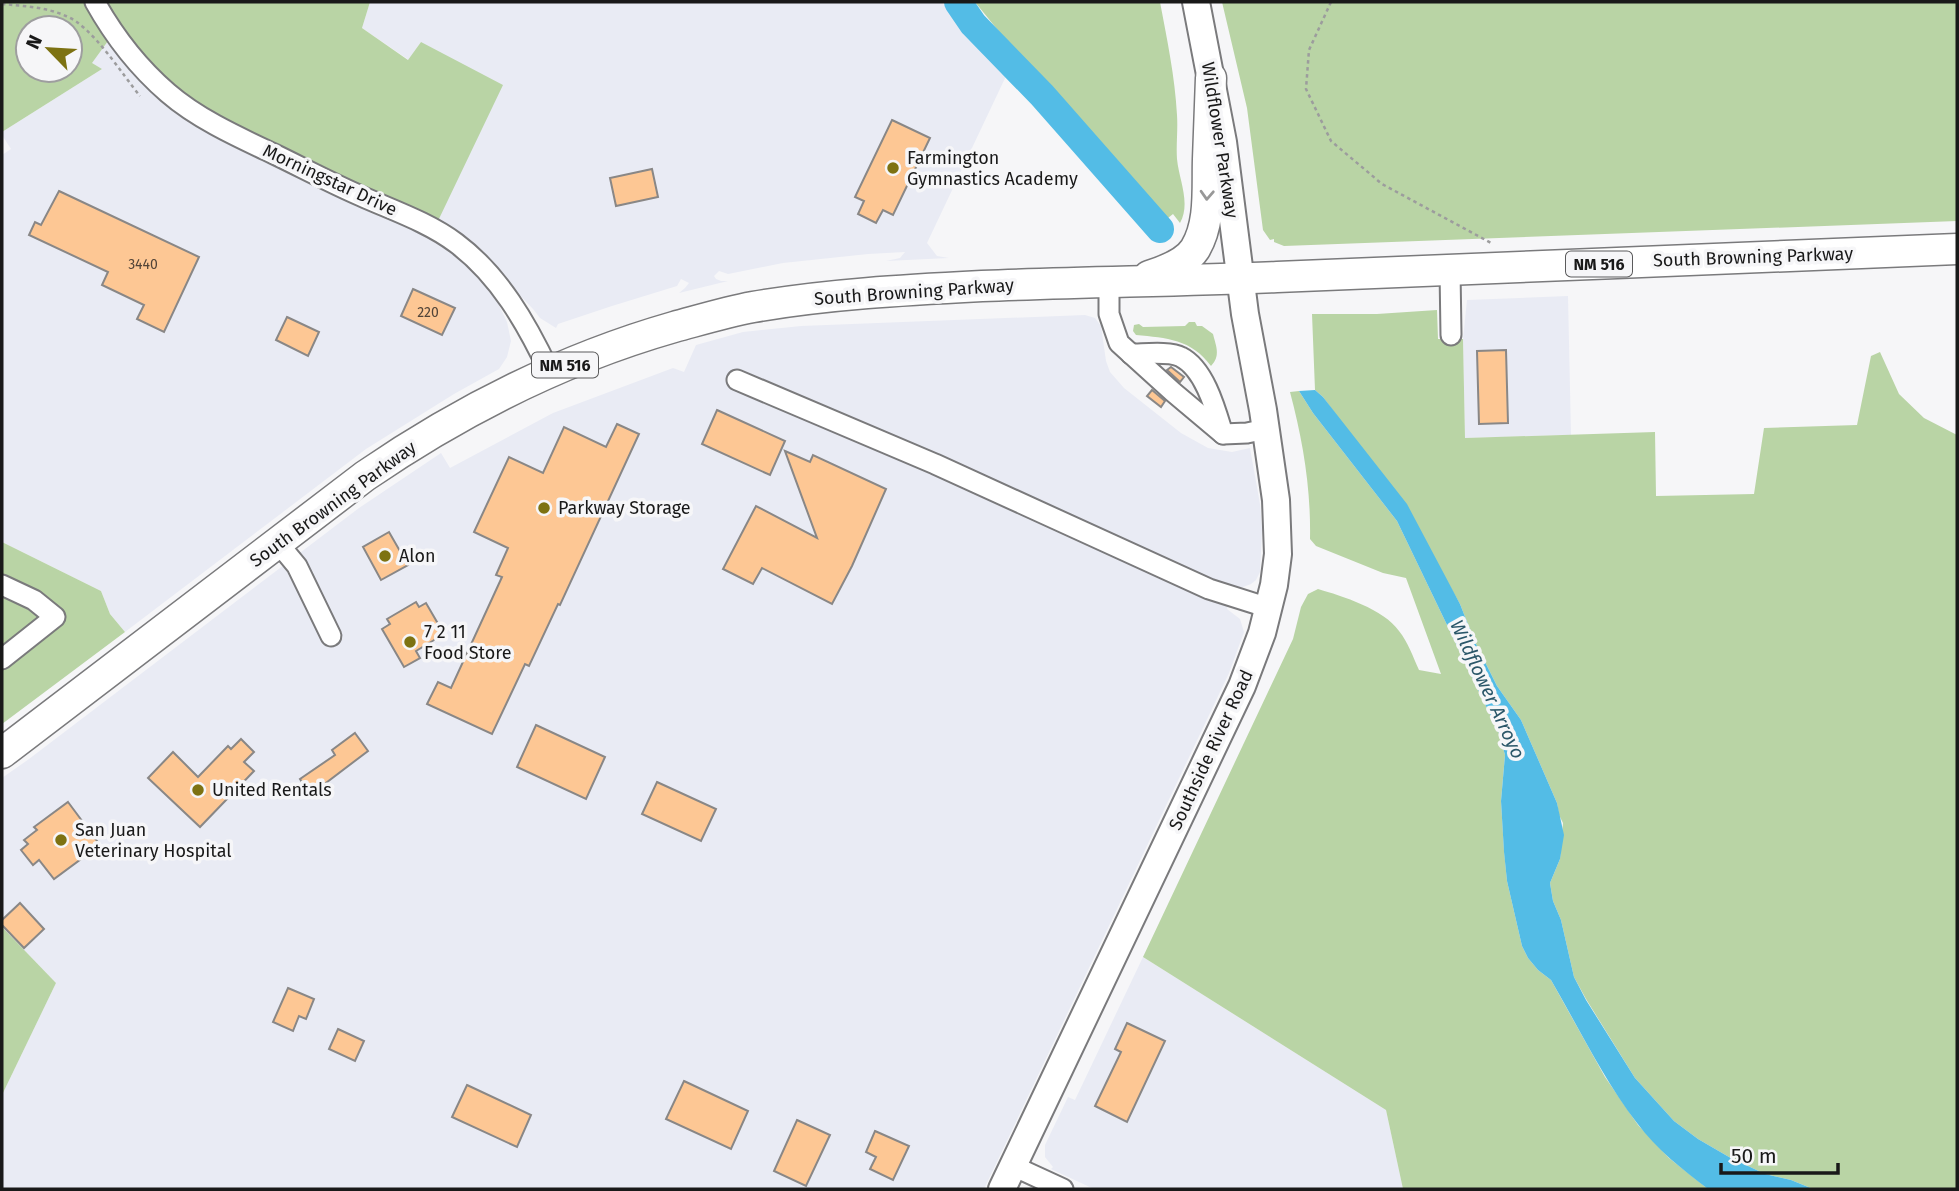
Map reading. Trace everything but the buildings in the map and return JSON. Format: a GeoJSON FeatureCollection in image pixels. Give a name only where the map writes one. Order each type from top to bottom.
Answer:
{"type":"FeatureCollection","features":[{"type":"Feature","properties":{"kind":"highway"},"geometry":{"type":"LineString","coordinates":[[1121,281],[1159,273],[1190,255],[1203,231],[1207,203],[1211,78]]}},
{"type":"Feature","properties":{"kind":"highway","name":"South Browning Parkway"},"geometry":{"type":"LineString","coordinates":[[2,753],[365,476],[405,449],[459,417],[549,371],[620,343],[708,317],[750,307],[850,293],[1957,249]]}},
{"type":"Feature","properties":{"kind":"main road","name":"Wildflower Parkway"},"geometry":{"type":"LineString","coordinates":[[1196,2],[1223,142],[1241,278]]}},
{"type":"Feature","properties":{"kind":"main road","name":"Southside River Road"},"geometry":{"type":"LineString","coordinates":[[1007,1178],[1219,735],[1253,659],[1269,608],[1278,554],[1276,500],[1241,278]]}},
{"type":"Feature","properties":{"kind":"street","name":"Morningstar Drive"},"geometry":{"type":"LineString","coordinates":[[95,2],[112,30],[140,66],[169,94],[195,112],[255,145],[429,227],[458,244],[477,261],[508,298],[534,338],[549,371]]}},
{"type":"Feature","properties":{"kind":"street"},"geometry":{"type":"LineString","coordinates":[[1450,270],[1451,335]]}},
{"type":"Feature","properties":{"kind":"street"},"geometry":{"type":"LineString","coordinates":[[1121,281],[1109,314],[1119,343],[1223,435],[1266,429]]}},
{"type":"Feature","properties":{"kind":"street"},"geometry":{"type":"LineString","coordinates":[[1130,354],[1180,356],[1196,369],[1214,405],[1223,435]]}},
{"type":"Feature","properties":{"kind":"street"},"geometry":{"type":"LineString","coordinates":[[737,380],[935,464],[1209,589],[1269,608]]}},
{"type":"Feature","properties":{"kind":"street"},"geometry":{"type":"LineString","coordinates":[[278,543],[297,566],[331,636]]}},
{"type":"Feature","properties":{"kind":"street"},"geometry":{"type":"LineString","coordinates":[[2,585],[34,600],[55,618],[2,659]]}},
{"type":"Feature","properties":{"kind":"street"},"geometry":{"type":"LineString","coordinates":[[1007,1178],[1063,1189]]}},
{"type":"Feature","properties":{"kind":"path"},"geometry":{"type":"LineString","coordinates":[[1331,2],[1309,50],[1306,89],[1331,141],[1382,184],[1495,245]]}},
{"type":"Feature","properties":{"kind":"path"},"geometry":{"type":"LineString","coordinates":[[2,4],[34,7],[68,16],[88,31],[140,96]]}},
{"type":"Feature","properties":{"kind":"shaded area"},"geometry":{"type":"Polygon","coordinates":[[[370,2],[942,2],[959,27],[1007,74],[927,243],[937,256],[949,258],[886,261],[900,258],[905,252],[868,254],[783,263],[728,274],[719,271],[714,276],[716,279],[728,281],[679,293],[689,283],[681,279],[677,286],[558,324],[556,328],[540,318],[494,268],[437,223],[421,42],[409,60],[362,28],[370,2]]]}},
{"type":"Feature","properties":{"kind":"shaded area"},"geometry":{"type":"Polygon","coordinates":[[[108,41],[126,64],[164,101],[446,247],[467,263],[496,299],[507,322],[511,341],[507,357],[499,369],[366,449],[125,632],[110,614],[101,591],[2,542],[2,155],[11,149],[2,132],[78,84],[84,84],[84,80],[102,69],[91,64],[108,41]]]}},
{"type":"Feature","properties":{"kind":"shaded area"},"geometry":{"type":"Polygon","coordinates":[[[1568,296],[1571,435],[1465,438],[1463,339],[1467,300],[1568,296]]]}},
{"type":"Feature","properties":{"kind":"shaded area"},"geometry":{"type":"Polygon","coordinates":[[[1085,315],[1095,318],[1101,326],[1110,372],[1124,388],[1181,433],[1208,448],[1232,452],[1250,448],[1260,504],[1260,572],[1251,584],[1236,587],[1227,609],[1240,619],[1244,632],[1229,673],[984,1189],[2,1189],[2,1095],[56,983],[2,927],[2,778],[359,508],[441,453],[450,468],[553,413],[673,368],[684,372],[696,345],[743,332],[801,326],[1085,315]]]}},
{"type":"Feature","properties":{"kind":"shaded area"},"geometry":{"type":"Polygon","coordinates":[[[1143,957],[1386,1110],[1403,1189],[1094,1189],[1051,1169],[1053,1167],[1045,1157],[1045,1145],[1068,1097],[1075,1100],[1143,957]]]}},
{"type":"Feature","properties":{"kind":"green space"},"geometry":{"type":"Polygon","coordinates":[[[2,2],[85,2],[108,41],[92,63],[102,69],[84,80],[84,14],[14,14],[14,84],[78,84],[2,132],[2,2]]]}},
{"type":"Feature","properties":{"kind":"green space"},"geometry":{"type":"Polygon","coordinates":[[[105,2],[370,2],[362,28],[408,60],[421,42],[503,85],[437,223],[213,114],[179,91],[141,55],[105,2]]]}},
{"type":"Feature","properties":{"kind":"green space"},"geometry":{"type":"Polygon","coordinates":[[[975,2],[1160,2],[1176,101],[1177,159],[1184,199],[1180,223],[1173,214],[1168,218],[1168,222],[1138,192],[1035,76],[975,2]]]}},
{"type":"Feature","properties":{"kind":"green space"},"geometry":{"type":"Polygon","coordinates":[[[1222,2],[1957,2],[1957,221],[1284,246],[1274,242],[1274,239],[1270,240],[1263,230],[1247,108],[1222,2]]]}},
{"type":"Feature","properties":{"kind":"green space"},"geometry":{"type":"Polygon","coordinates":[[[1437,310],[1438,339],[1463,339],[1465,438],[1655,432],[1656,496],[1754,494],[1764,428],[1857,425],[1871,356],[1880,352],[1899,394],[1924,418],[1957,435],[1957,1189],[1813,1189],[1765,1174],[1729,1157],[1674,1121],[1635,1078],[1586,999],[1574,977],[1550,883],[1560,859],[1563,823],[1521,720],[1497,686],[1460,604],[1435,560],[1337,416],[1315,390],[1312,314],[1437,310]]]}},
{"type":"Feature","properties":{"kind":"green space"},"geometry":{"type":"Polygon","coordinates":[[[1189,322],[1195,322],[1197,326],[1202,326],[1213,334],[1217,355],[1211,366],[1187,345],[1168,339],[1136,335],[1133,331],[1134,325],[1139,324],[1143,327],[1185,326],[1189,322]]]}},
{"type":"Feature","properties":{"kind":"green space"},"geometry":{"type":"Polygon","coordinates":[[[1299,391],[1397,521],[1499,733],[1505,755],[1501,801],[1507,881],[1522,946],[1528,958],[1551,980],[1605,1077],[1638,1125],[1669,1158],[1708,1189],[1403,1189],[1386,1110],[1143,957],[1293,639],[1301,607],[1308,594],[1318,589],[1350,600],[1383,616],[1399,631],[1419,670],[1441,674],[1406,578],[1383,573],[1316,546],[1310,539],[1305,465],[1290,392],[1299,391]]]}},
{"type":"Feature","properties":{"kind":"green space"},"geometry":{"type":"Polygon","coordinates":[[[2,542],[101,591],[110,614],[125,632],[2,724],[2,542]]]}},
{"type":"Feature","properties":{"kind":"green space"},"geometry":{"type":"Polygon","coordinates":[[[2,927],[56,983],[2,1095],[2,927]]]}},
{"type":"Feature","properties":{"kind":"water"},"geometry":{"type":"Polygon","coordinates":[[[1315,390],[1407,504],[1460,604],[1497,686],[1521,720],[1557,803],[1564,835],[1560,859],[1550,883],[1574,977],[1586,1000],[1635,1078],[1674,1121],[1729,1157],[1765,1174],[1813,1189],[1708,1189],[1689,1174],[1644,1133],[1602,1071],[1551,980],[1528,958],[1522,946],[1507,881],[1501,801],[1505,755],[1499,733],[1397,521],[1299,391],[1315,390]]]}},
{"type":"Feature","properties":{"kind":"waterway","name":"Wildflower Arroyo"},"geometry":{"type":"LineString","coordinates":[[958,2],[973,24],[1042,95],[1160,229]]}},
{"type":"Feature","properties":{"kind":"place","name":"Farmington Gymnastics Academy"},"geometry":{"type":"Point","coordinates":[893,168]}},
{"type":"Feature","properties":{"kind":"place","name":"Parkway Storage"},"geometry":{"type":"Point","coordinates":[544,508]}},
{"type":"Feature","properties":{"kind":"place","name":"Alon"},"geometry":{"type":"Point","coordinates":[385,556]}},
{"type":"Feature","properties":{"kind":"place","name":"7 2 11 Food Store"},"geometry":{"type":"Point","coordinates":[410,642]}},
{"type":"Feature","properties":{"kind":"place","name":"United Rentals"},"geometry":{"type":"Point","coordinates":[198,790]}},
{"type":"Feature","properties":{"kind":"place","name":"San Juan Veterinary Hospital"},"geometry":{"type":"Point","coordinates":[61,840]}}]}
